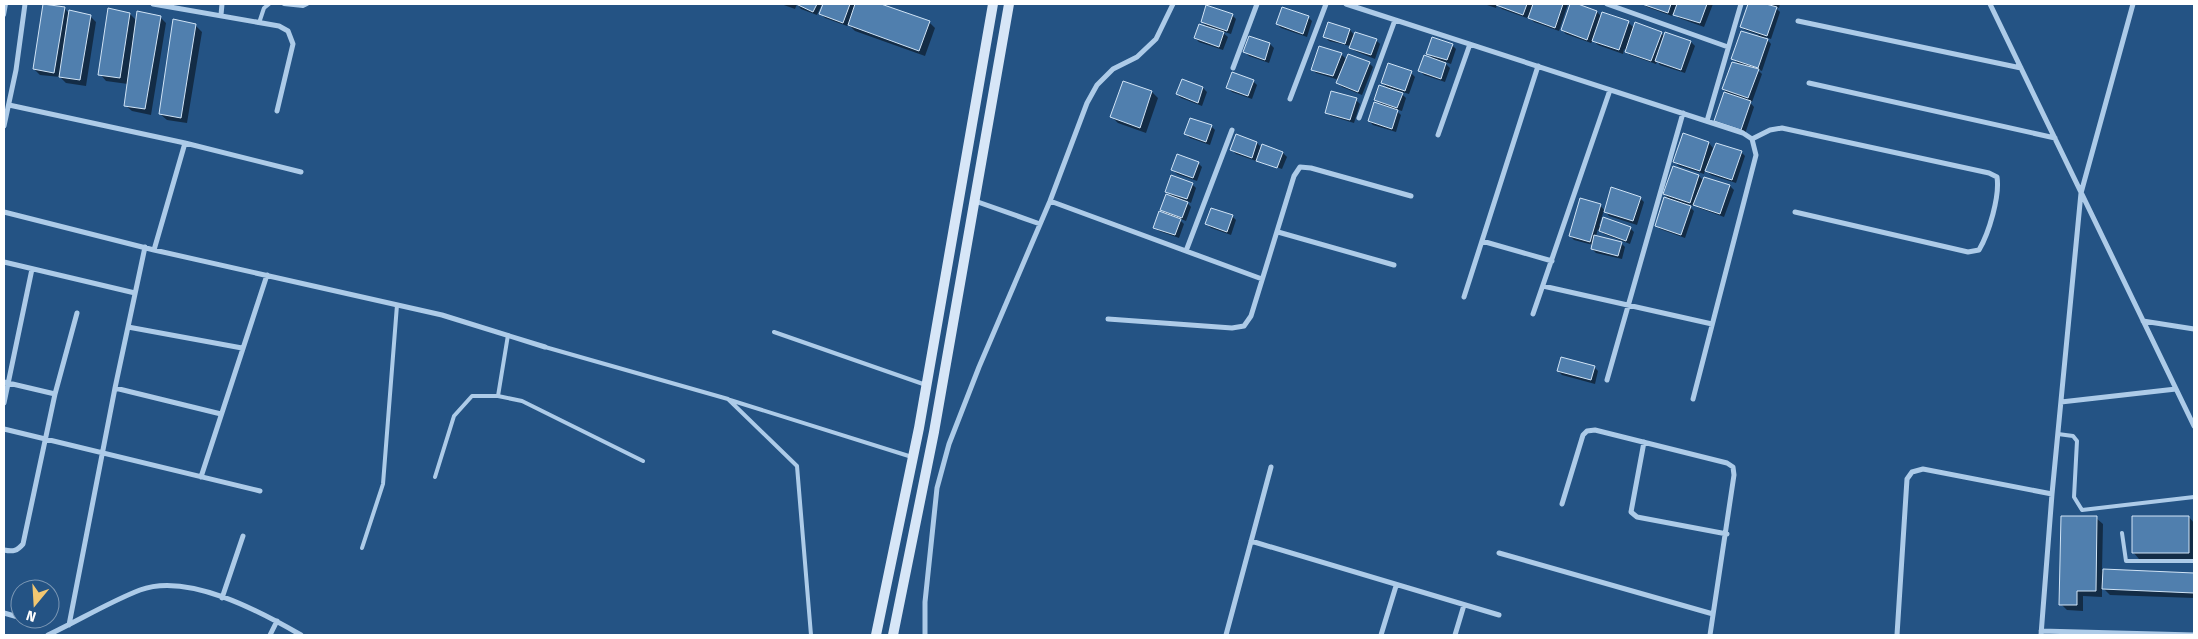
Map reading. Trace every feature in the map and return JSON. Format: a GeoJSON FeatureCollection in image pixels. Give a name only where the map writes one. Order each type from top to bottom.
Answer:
{"type":"FeatureCollection","features":[{"type":"Feature","properties":{"kind":"street"},"geometry":{"type":"LineString","coordinates":[[4,126],[25,4]]}},
{"type":"Feature","properties":{"kind":"street"},"geometry":{"type":"LineString","coordinates":[[153,4],[180,6],[280,26],[288,31],[293,44],[277,111]]}},
{"type":"Feature","properties":{"kind":"street"},"geometry":{"type":"LineString","coordinates":[[221,15],[222,4]]}},
{"type":"Feature","properties":{"kind":"street"},"geometry":{"type":"LineString","coordinates":[[876,635],[926,385],[993,4]]}},
{"type":"Feature","properties":{"kind":"street"},"geometry":{"type":"LineString","coordinates":[[893,635],[934,432],[1010,4]]}},
{"type":"Feature","properties":{"kind":"street"},"geometry":{"type":"LineString","coordinates":[[925,635],[925,602],[936,488],[949,444],[979,367],[1050,201],[1087,103],[1097,85],[1113,69],[1137,58],[1156,39],[1173,4]]}},
{"type":"Feature","properties":{"kind":"street"},"geometry":{"type":"LineString","coordinates":[[1234,68],[1257,4]]}},
{"type":"Feature","properties":{"kind":"street"},"geometry":{"type":"LineString","coordinates":[[1290,99],[1326,4]]}},
{"type":"Feature","properties":{"kind":"street"},"geometry":{"type":"LineString","coordinates":[[1346,4],[1683,113],[1743,133],[1752,139],[1756,156],[1693,399]]}},
{"type":"Feature","properties":{"kind":"street"},"geometry":{"type":"LineString","coordinates":[[1606,4],[1728,47]]}},
{"type":"Feature","properties":{"kind":"street"},"geometry":{"type":"LineString","coordinates":[[1707,121],[1741,4]]}},
{"type":"Feature","properties":{"kind":"street"},"geometry":{"type":"LineString","coordinates":[[1990,4],[2194,426]]}},
{"type":"Feature","properties":{"kind":"street"},"geometry":{"type":"LineString","coordinates":[[2133,4],[2081,193],[2052,494],[2041,633],[2194,635]]}},
{"type":"Feature","properties":{"kind":"street"},"geometry":{"type":"LineString","coordinates":[[1359,118],[1395,20]]}},
{"type":"Feature","properties":{"kind":"street"},"geometry":{"type":"LineString","coordinates":[[1798,21],[2021,68]]}},
{"type":"Feature","properties":{"kind":"street"},"geometry":{"type":"LineString","coordinates":[[1438,135],[1470,44]]}},
{"type":"Feature","properties":{"kind":"street"},"geometry":{"type":"LineString","coordinates":[[1464,297],[1538,66]]}},
{"type":"Feature","properties":{"kind":"street"},"geometry":{"type":"LineString","coordinates":[[1809,83],[2055,138]]}},
{"type":"Feature","properties":{"kind":"street"},"geometry":{"type":"LineString","coordinates":[[1534,314],[1610,90]]}},
{"type":"Feature","properties":{"kind":"street"},"geometry":{"type":"LineString","coordinates":[[9,105],[185,143],[301,172]]}},
{"type":"Feature","properties":{"kind":"street"},"geometry":{"type":"LineString","coordinates":[[1607,380],[1683,113]]}},
{"type":"Feature","properties":{"kind":"street"},"geometry":{"type":"LineString","coordinates":[[1752,139],[1770,130],[1782,128],[1989,173],[1997,177],[1999,187],[1984,240],[1979,250],[1968,252],[1795,212]]}},
{"type":"Feature","properties":{"kind":"street"},"geometry":{"type":"LineString","coordinates":[[1186,251],[1232,130]]}},
{"type":"Feature","properties":{"kind":"street"},"geometry":{"type":"LineString","coordinates":[[154,250],[185,143]]}},
{"type":"Feature","properties":{"kind":"street"},"geometry":{"type":"LineString","coordinates":[[1108,319],[1232,328],[1244,326],[1251,316],[1294,176],[1300,167],[1311,168],[1411,196]]}},
{"type":"Feature","properties":{"kind":"street"},"geometry":{"type":"LineString","coordinates":[[974,200],[1040,224]]}},
{"type":"Feature","properties":{"kind":"street"},"geometry":{"type":"LineString","coordinates":[[1050,201],[1262,279]]}},
{"type":"Feature","properties":{"kind":"street"},"geometry":{"type":"LineString","coordinates":[[4,212],[154,250],[442,315],[545,347]]}},
{"type":"Feature","properties":{"kind":"street"},"geometry":{"type":"LineString","coordinates":[[1278,232],[1394,265]]}},
{"type":"Feature","properties":{"kind":"street"},"geometry":{"type":"LineString","coordinates":[[1482,241],[1552,261]]}},
{"type":"Feature","properties":{"kind":"street"},"geometry":{"type":"LineString","coordinates":[[69,625],[115,388],[145,247]]}},
{"type":"Feature","properties":{"kind":"street"},"geometry":{"type":"LineString","coordinates":[[4,262],[135,293]]}},
{"type":"Feature","properties":{"kind":"street"},"geometry":{"type":"LineString","coordinates":[[4,403],[6,382],[32,269]]}},
{"type":"Feature","properties":{"kind":"street"},"geometry":{"type":"LineString","coordinates":[[201,477],[267,275]]}},
{"type":"Feature","properties":{"kind":"street"},"geometry":{"type":"LineString","coordinates":[[1543,286],[1712,324]]}},
{"type":"Feature","properties":{"kind":"street"},"geometry":{"type":"LineString","coordinates":[[4,550],[11,552],[18,550],[23,544],[55,394],[77,313]]}},
{"type":"Feature","properties":{"kind":"street"},"geometry":{"type":"LineString","coordinates":[[2143,321],[2194,329]]}},
{"type":"Feature","properties":{"kind":"street"},"geometry":{"type":"LineString","coordinates":[[128,327],[242,348]]}},
{"type":"Feature","properties":{"kind":"street"},"geometry":{"type":"LineString","coordinates":[[6,382],[55,394]]}},
{"type":"Feature","properties":{"kind":"street"},"geometry":{"type":"LineString","coordinates":[[115,388],[221,414]]}},
{"type":"Feature","properties":{"kind":"street"},"geometry":{"type":"LineString","coordinates":[[2061,402],[2176,389]]}},
{"type":"Feature","properties":{"kind":"street"},"geometry":{"type":"LineString","coordinates":[[4,429],[260,491]]}},
{"type":"Feature","properties":{"kind":"street"},"geometry":{"type":"LineString","coordinates":[[1562,504],[1584,435],[1588,431],[1595,430],[1644,442],[1727,463],[1733,467],[1734,475],[1727,534],[1710,635]]}},
{"type":"Feature","properties":{"kind":"street"},"geometry":{"type":"LineString","coordinates":[[1644,442],[1631,512],[1637,517],[1727,534]]}},
{"type":"Feature","properties":{"kind":"street"},"geometry":{"type":"LineString","coordinates":[[1226,635],[1271,467]]}},
{"type":"Feature","properties":{"kind":"street"},"geometry":{"type":"LineString","coordinates":[[1897,635],[1907,479],[1912,472],[1923,468],[2052,494]]}},
{"type":"Feature","properties":{"kind":"street"},"geometry":{"type":"LineString","coordinates":[[222,598],[243,536]]}},
{"type":"Feature","properties":{"kind":"street"},"geometry":{"type":"LineString","coordinates":[[1251,541],[1396,586],[1499,615]]}},
{"type":"Feature","properties":{"kind":"street"},"geometry":{"type":"LineString","coordinates":[[1499,553],[1713,614]]}},
{"type":"Feature","properties":{"kind":"street"},"geometry":{"type":"LineString","coordinates":[[48,635],[142,589],[168,586],[204,590],[277,621],[301,635]]}},
{"type":"Feature","properties":{"kind":"street"},"geometry":{"type":"LineString","coordinates":[[1381,635],[1396,586]]}},
{"type":"Feature","properties":{"kind":"street"},"geometry":{"type":"LineString","coordinates":[[1455,635],[1464,605]]}},
{"type":"Feature","properties":{"kind":"street"},"geometry":{"type":"LineString","coordinates":[[270,635],[277,621]]}},
{"type":"Feature","properties":{"kind":"lane"},"geometry":{"type":"LineString","coordinates":[[4,15],[6,4]]}},
{"type":"Feature","properties":{"kind":"lane"},"geometry":{"type":"LineString","coordinates":[[259,23],[264,8],[269,4]]}},
{"type":"Feature","properties":{"kind":"lane"},"geometry":{"type":"LineString","coordinates":[[284,4],[303,6],[307,4]]}},
{"type":"Feature","properties":{"kind":"lane"},"geometry":{"type":"LineString","coordinates":[[362,548],[383,484],[397,304]]}},
{"type":"Feature","properties":{"kind":"lane"},"geometry":{"type":"LineString","coordinates":[[774,332],[926,385]]}},
{"type":"Feature","properties":{"kind":"lane"},"geometry":{"type":"LineString","coordinates":[[498,396],[508,335]]}},
{"type":"Feature","properties":{"kind":"lane"},"geometry":{"type":"LineString","coordinates":[[545,347],[728,399],[912,457]]}},
{"type":"Feature","properties":{"kind":"lane"},"geometry":{"type":"LineString","coordinates":[[434,477],[454,416],[472,396],[498,396],[522,401],[643,461]]}},
{"type":"Feature","properties":{"kind":"lane"},"geometry":{"type":"LineString","coordinates":[[728,399],[797,466],[811,635]]}},
{"type":"Feature","properties":{"kind":"lane"},"geometry":{"type":"LineString","coordinates":[[2058,434],[2073,436],[2077,441],[2074,498],[2082,510],[2194,498]]}},
{"type":"Feature","properties":{"kind":"lane"},"geometry":{"type":"LineString","coordinates":[[2122,533],[2126,561],[2194,561]]}},
{"type":"Feature","properties":{"kind":"building"},"geometry":{"type":"Polygon","coordinates":[[[43,4],[65,7],[54,73],[33,69],[43,4]]]}},
{"type":"Feature","properties":{"kind":"building"},"geometry":{"type":"Polygon","coordinates":[[[796,4],[817,4],[813,12],[796,4]]]}},
{"type":"Feature","properties":{"kind":"building"},"geometry":{"type":"Polygon","coordinates":[[[823,4],[850,4],[843,23],[819,14],[823,4]]]}},
{"type":"Feature","properties":{"kind":"building"},"geometry":{"type":"Polygon","coordinates":[[[855,4],[881,4],[930,21],[919,51],[848,25],[855,4]]]}},
{"type":"Feature","properties":{"kind":"building"},"geometry":{"type":"Polygon","coordinates":[[[1497,4],[1527,4],[1523,15],[1497,4]]]}},
{"type":"Feature","properties":{"kind":"building"},"geometry":{"type":"Polygon","coordinates":[[[1533,4],[1563,4],[1555,28],[1528,18],[1533,4]]]}},
{"type":"Feature","properties":{"kind":"building"},"geometry":{"type":"Polygon","coordinates":[[[1570,4],[1578,4],[1597,11],[1587,40],[1561,30],[1570,4]]]}},
{"type":"Feature","properties":{"kind":"building"},"geometry":{"type":"Polygon","coordinates":[[[1642,4],[1671,4],[1668,13],[1642,4]]]}},
{"type":"Feature","properties":{"kind":"building"},"geometry":{"type":"Polygon","coordinates":[[[1677,4],[1707,4],[1700,23],[1673,15],[1677,4]]]}},
{"type":"Feature","properties":{"kind":"building"},"geometry":{"type":"Polygon","coordinates":[[[1748,4],[1766,4],[1777,7],[1767,36],[1740,27],[1748,4]]]}},
{"type":"Feature","properties":{"kind":"building"},"geometry":{"type":"Polygon","coordinates":[[[1206,5],[1233,14],[1227,31],[1201,22],[1206,5]]]}},
{"type":"Feature","properties":{"kind":"building"},"geometry":{"type":"Polygon","coordinates":[[[1282,7],[1309,16],[1303,34],[1276,24],[1282,7]]]}},
{"type":"Feature","properties":{"kind":"building"},"geometry":{"type":"Polygon","coordinates":[[[108,8],[130,13],[120,78],[98,75],[108,8]]]}},
{"type":"Feature","properties":{"kind":"building"},"geometry":{"type":"Polygon","coordinates":[[[69,10],[91,15],[80,80],[59,77],[69,10]]]}},
{"type":"Feature","properties":{"kind":"building"},"geometry":{"type":"Polygon","coordinates":[[[137,11],[161,16],[145,109],[124,106],[137,11]]]}},
{"type":"Feature","properties":{"kind":"building"},"geometry":{"type":"Polygon","coordinates":[[[1602,12],[1629,21],[1619,50],[1592,41],[1602,12]]]}},
{"type":"Feature","properties":{"kind":"building"},"geometry":{"type":"Polygon","coordinates":[[[173,19],[196,24],[181,118],[159,114],[173,19]]]}},
{"type":"Feature","properties":{"kind":"building"},"geometry":{"type":"Polygon","coordinates":[[[1328,22],[1350,29],[1345,44],[1323,37],[1328,22]]]}},
{"type":"Feature","properties":{"kind":"building"},"geometry":{"type":"Polygon","coordinates":[[[1635,22],[1662,32],[1651,61],[1625,52],[1635,22]]]}},
{"type":"Feature","properties":{"kind":"building"},"geometry":{"type":"Polygon","coordinates":[[[1199,24],[1224,32],[1219,47],[1194,38],[1199,24]]]}},
{"type":"Feature","properties":{"kind":"building"},"geometry":{"type":"Polygon","coordinates":[[[1741,31],[1768,39],[1758,68],[1731,59],[1741,31]]]}},
{"type":"Feature","properties":{"kind":"building"},"geometry":{"type":"Polygon","coordinates":[[[1355,32],[1377,39],[1371,55],[1349,48],[1355,32]]]}},
{"type":"Feature","properties":{"kind":"building"},"geometry":{"type":"Polygon","coordinates":[[[1665,32],[1691,41],[1681,70],[1655,61],[1665,32]]]}},
{"type":"Feature","properties":{"kind":"building"},"geometry":{"type":"Polygon","coordinates":[[[1249,36],[1270,43],[1265,60],[1243,52],[1249,36]]]}},
{"type":"Feature","properties":{"kind":"building"},"geometry":{"type":"Polygon","coordinates":[[[1432,37],[1453,44],[1447,60],[1426,54],[1432,37]]]}},
{"type":"Feature","properties":{"kind":"building"},"geometry":{"type":"Polygon","coordinates":[[[1319,46],[1342,53],[1333,76],[1311,70],[1319,46]]]}},
{"type":"Feature","properties":{"kind":"building"},"geometry":{"type":"Polygon","coordinates":[[[1348,54],[1370,62],[1358,92],[1336,83],[1348,54]]]}},
{"type":"Feature","properties":{"kind":"building"},"geometry":{"type":"Polygon","coordinates":[[[1424,55],[1446,63],[1441,79],[1418,71],[1424,55]]]}},
{"type":"Feature","properties":{"kind":"building"},"geometry":{"type":"Polygon","coordinates":[[[1732,62],[1759,69],[1748,98],[1722,89],[1732,62]]]}},
{"type":"Feature","properties":{"kind":"building"},"geometry":{"type":"Polygon","coordinates":[[[1388,63],[1412,71],[1405,91],[1381,83],[1388,63]]]}},
{"type":"Feature","properties":{"kind":"building"},"geometry":{"type":"Polygon","coordinates":[[[1232,72],[1254,80],[1248,96],[1226,88],[1232,72]]]}},
{"type":"Feature","properties":{"kind":"building"},"geometry":{"type":"Polygon","coordinates":[[[1182,79],[1203,87],[1198,103],[1176,94],[1182,79]]]}},
{"type":"Feature","properties":{"kind":"building"},"geometry":{"type":"Polygon","coordinates":[[[1123,81],[1152,91],[1140,128],[1110,117],[1123,81]]]}},
{"type":"Feature","properties":{"kind":"building"},"geometry":{"type":"Polygon","coordinates":[[[1379,85],[1403,93],[1397,108],[1374,100],[1379,85]]]}},
{"type":"Feature","properties":{"kind":"building"},"geometry":{"type":"Polygon","coordinates":[[[1331,91],[1357,98],[1350,120],[1325,113],[1331,91]]]}},
{"type":"Feature","properties":{"kind":"building"},"geometry":{"type":"Polygon","coordinates":[[[1724,92],[1751,101],[1741,130],[1714,121],[1724,92]]]}},
{"type":"Feature","properties":{"kind":"building"},"geometry":{"type":"Polygon","coordinates":[[[1374,102],[1398,110],[1392,129],[1368,121],[1374,102]]]}},
{"type":"Feature","properties":{"kind":"building"},"geometry":{"type":"Polygon","coordinates":[[[1190,118],[1212,125],[1206,142],[1184,134],[1190,118]]]}},
{"type":"Feature","properties":{"kind":"building"},"geometry":{"type":"Polygon","coordinates":[[[1683,133],[1709,142],[1700,171],[1673,162],[1683,133]]]}},
{"type":"Feature","properties":{"kind":"building"},"geometry":{"type":"Polygon","coordinates":[[[1236,134],[1257,142],[1252,158],[1230,150],[1236,134]]]}},
{"type":"Feature","properties":{"kind":"building"},"geometry":{"type":"Polygon","coordinates":[[[1716,143],[1742,151],[1732,180],[1705,171],[1716,143]]]}},
{"type":"Feature","properties":{"kind":"building"},"geometry":{"type":"Polygon","coordinates":[[[1262,144],[1283,152],[1277,168],[1256,161],[1262,144]]]}},
{"type":"Feature","properties":{"kind":"building"},"geometry":{"type":"Polygon","coordinates":[[[1177,154],[1199,162],[1193,178],[1171,170],[1177,154]]]}},
{"type":"Feature","properties":{"kind":"building"},"geometry":{"type":"Polygon","coordinates":[[[1673,166],[1699,175],[1690,203],[1663,194],[1673,166]]]}},
{"type":"Feature","properties":{"kind":"building"},"geometry":{"type":"Polygon","coordinates":[[[1171,175],[1193,183],[1187,199],[1165,192],[1171,175]]]}},
{"type":"Feature","properties":{"kind":"building"},"geometry":{"type":"Polygon","coordinates":[[[1704,177],[1730,185],[1720,214],[1693,205],[1704,177]]]}},
{"type":"Feature","properties":{"kind":"building"},"geometry":{"type":"Polygon","coordinates":[[[1611,187],[1641,197],[1633,221],[1604,212],[1611,187]]]}},
{"type":"Feature","properties":{"kind":"building"},"geometry":{"type":"Polygon","coordinates":[[[1166,194],[1188,202],[1182,218],[1160,210],[1166,194]]]}},
{"type":"Feature","properties":{"kind":"building"},"geometry":{"type":"Polygon","coordinates":[[[1664,197],[1691,206],[1681,235],[1655,226],[1664,197]]]}},
{"type":"Feature","properties":{"kind":"building"},"geometry":{"type":"Polygon","coordinates":[[[1580,198],[1601,204],[1590,242],[1569,236],[1580,198]]]}},
{"type":"Feature","properties":{"kind":"building"},"geometry":{"type":"Polygon","coordinates":[[[1211,208],[1233,215],[1227,232],[1205,224],[1211,208]]]}},
{"type":"Feature","properties":{"kind":"building"},"geometry":{"type":"Polygon","coordinates":[[[1159,211],[1181,219],[1175,235],[1153,228],[1159,211]]]}},
{"type":"Feature","properties":{"kind":"building"},"geometry":{"type":"Polygon","coordinates":[[[1603,217],[1631,227],[1626,241],[1599,231],[1603,217]]]}},
{"type":"Feature","properties":{"kind":"building"},"geometry":{"type":"Polygon","coordinates":[[[1594,235],[1622,242],[1618,256],[1591,249],[1594,235]]]}},
{"type":"Feature","properties":{"kind":"building"},"geometry":{"type":"Polygon","coordinates":[[[1561,357],[1595,366],[1591,380],[1557,371],[1561,357]]]}},
{"type":"Feature","properties":{"kind":"building"},"geometry":{"type":"Polygon","coordinates":[[[2061,516],[2097,516],[2096,591],[2077,591],[2077,605],[2059,605],[2061,516]]]}},
{"type":"Feature","properties":{"kind":"building"},"geometry":{"type":"Polygon","coordinates":[[[2132,516],[2189,516],[2189,553],[2132,553],[2132,516]]]}},
{"type":"Feature","properties":{"kind":"building"},"geometry":{"type":"Polygon","coordinates":[[[2103,569],[2194,573],[2194,593],[2102,589],[2103,569]]]}}]}
